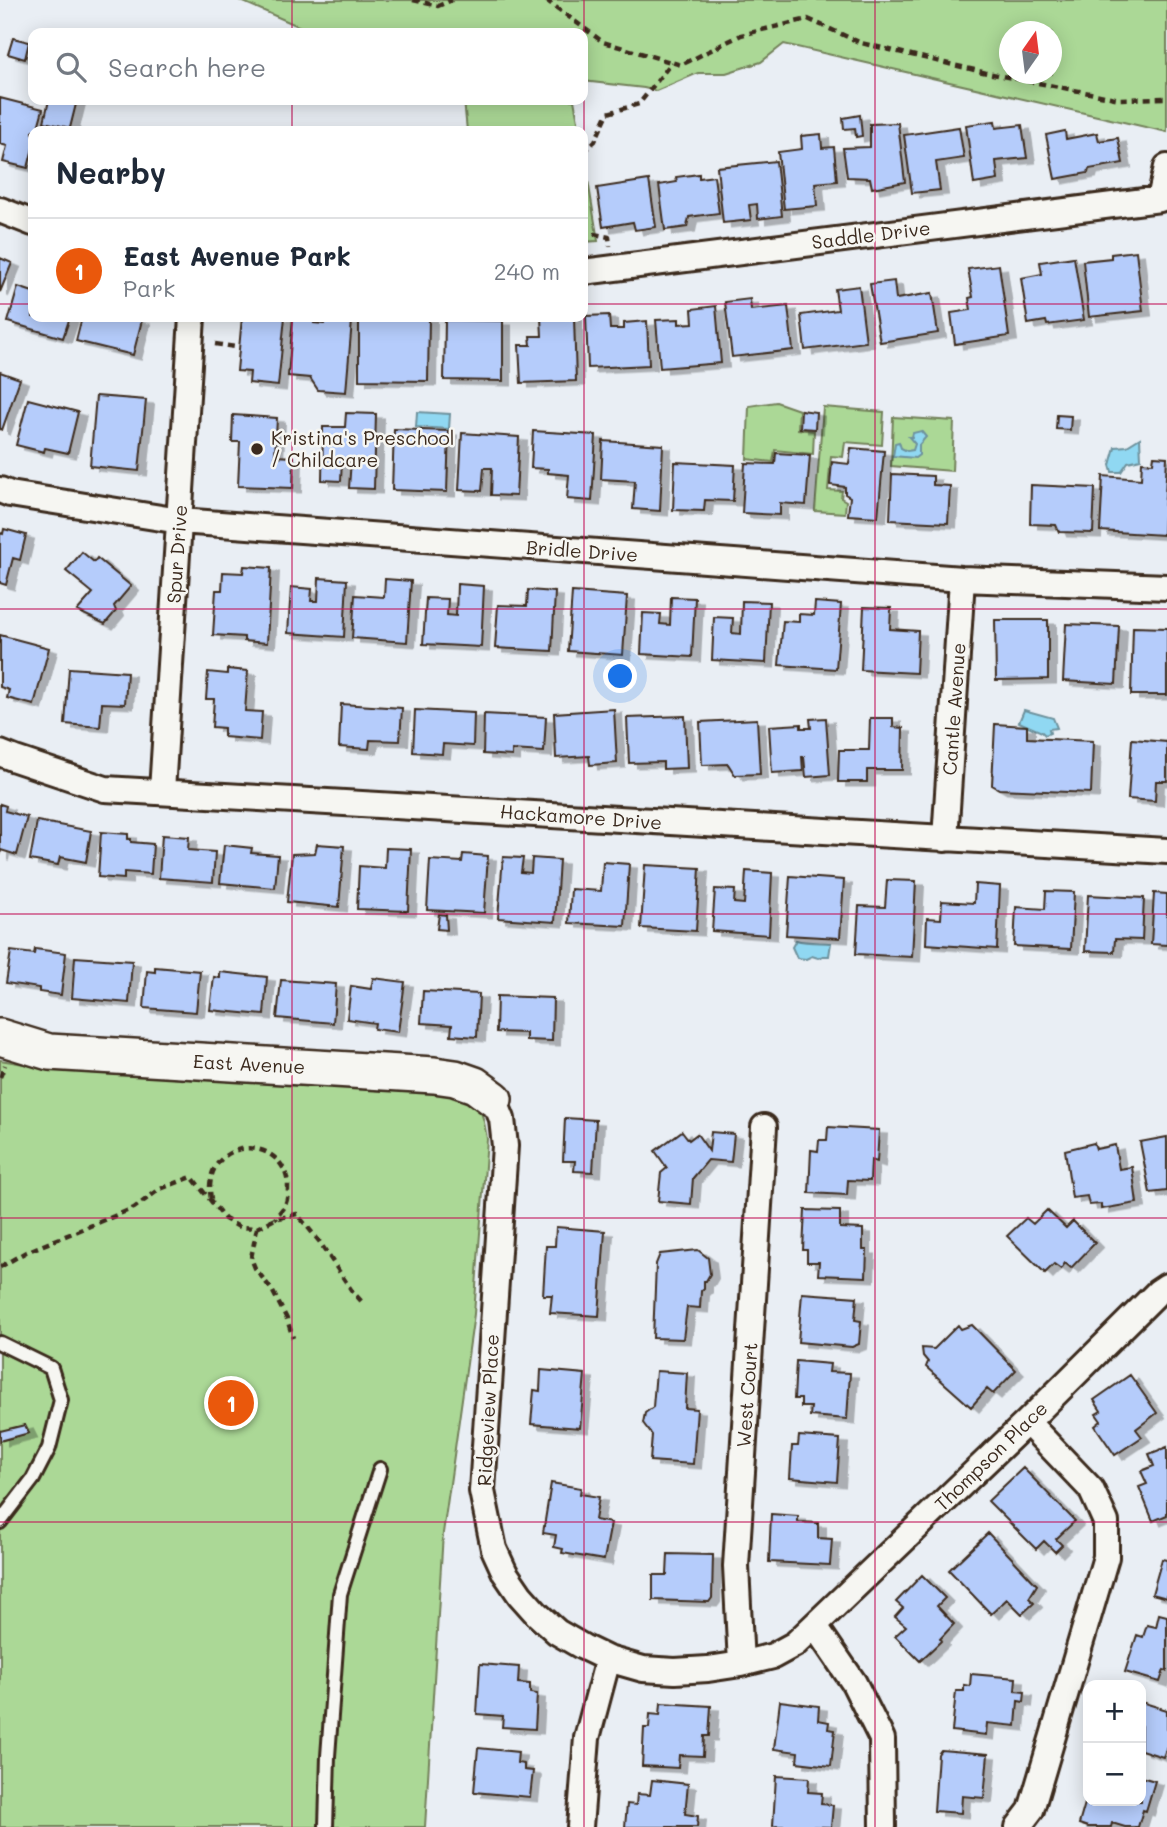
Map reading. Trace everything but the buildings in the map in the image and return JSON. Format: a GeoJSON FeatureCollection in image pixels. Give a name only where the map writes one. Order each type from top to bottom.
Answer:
{"type":"FeatureCollection","features":[{"type":"Feature","properties":{"kind":"street","name":"Saddle Drive"},"geometry":{"type":"LineString","coordinates":[[588,271],[1160,199],[1167,167]]}},
{"type":"Feature","properties":{"kind":"street"},"geometry":{"type":"LineString","coordinates":[[0,210],[28,221]]}},
{"type":"Feature","properties":{"kind":"street","name":"Spur Drive"},"geometry":{"type":"LineString","coordinates":[[162,791],[192,322]]}},
{"type":"Feature","properties":{"kind":"street","name":"Bridle Drive"},"geometry":{"type":"LineString","coordinates":[[0,490],[10,494],[180,521],[962,579],[1167,587]]}},
{"type":"Feature","properties":{"kind":"street","name":"Cantle Avenue"},"geometry":{"type":"LineString","coordinates":[[945,839],[962,579]]}},
{"type":"Feature","properties":{"kind":"street","name":"Hackamore Drive"},"geometry":{"type":"LineString","coordinates":[[0,753],[105,789],[1167,851]]}},
{"type":"Feature","properties":{"kind":"street","name":"East Avenue"},"geometry":{"type":"LineString","coordinates":[[0,1037],[49,1052],[434,1075],[475,1085],[494,1099]]}},
{"type":"Feature","properties":{"kind":"street","name":"Ridgeview Place"},"geometry":{"type":"LineString","coordinates":[[494,1099],[502,1119],[505,1146],[482,1491],[494,1549],[505,1573],[520,1595],[557,1632],[608,1659],[643,1669],[708,1670],[741,1664],[773,1656],[795,1644],[815,1626]]}},
{"type":"Feature","properties":{"kind":"street","name":"West Court"},"geometry":{"type":"LineString","coordinates":[[741,1664],[736,1566],[764,1127]]}},
{"type":"Feature","properties":{"kind":"street","name":"Thompson Place"},"geometry":{"type":"LineString","coordinates":[[815,1626],[1167,1286]]}},
{"type":"Feature","properties":{"kind":"street"},"geometry":{"type":"LineString","coordinates":[[1018,1827],[1031,1810],[1106,1557],[1106,1522],[1091,1489],[1027,1422]]}},
{"type":"Feature","properties":{"kind":"street"},"geometry":{"type":"LineString","coordinates":[[815,1626],[854,1683],[882,1739],[883,1827]]}},
{"type":"Feature","properties":{"kind":"street"},"geometry":{"type":"LineString","coordinates":[[580,1827],[587,1738],[608,1659]]}},
{"type":"Feature","properties":{"kind":"lane"},"geometry":{"type":"LineString","coordinates":[[0,1343],[51,1368],[61,1401],[49,1448],[33,1479],[0,1522]]}},
{"type":"Feature","properties":{"kind":"lane"},"geometry":{"type":"LineString","coordinates":[[326,1827],[328,1756],[340,1594],[380,1468]]}},
{"type":"Feature","properties":{"kind":"path"},"geometry":{"type":"LineString","coordinates":[[413,0],[438,6],[452,0]]}},
{"type":"Feature","properties":{"kind":"path"},"geometry":{"type":"LineString","coordinates":[[546,0],[585,28]]}},
{"type":"Feature","properties":{"kind":"path"},"geometry":{"type":"LineString","coordinates":[[588,30],[603,41],[681,65],[741,35],[808,19],[861,43],[987,73],[1120,99],[1167,98]]}},
{"type":"Feature","properties":{"kind":"path"},"geometry":{"type":"LineString","coordinates":[[588,147],[595,141],[608,113],[639,104],[672,62]]}},
{"type":"Feature","properties":{"kind":"path"},"geometry":{"type":"LineString","coordinates":[[588,233],[609,237],[611,250]]}},
{"type":"Feature","properties":{"kind":"path"},"geometry":{"type":"LineString","coordinates":[[215,344],[236,347]]}},
{"type":"Feature","properties":{"kind":"path"},"geometry":{"type":"LineString","coordinates":[[211,1201],[211,1177],[216,1164],[225,1155],[238,1149],[251,1148],[267,1152],[279,1161],[287,1174],[287,1197],[275,1219]]}},
{"type":"Feature","properties":{"kind":"path"},"geometry":{"type":"LineString","coordinates":[[0,1267],[26,1251],[134,1208],[160,1189],[192,1177],[225,1219],[239,1227],[257,1228],[275,1219],[297,1214],[363,1303]]}},
{"type":"Feature","properties":{"kind":"path"},"geometry":{"type":"LineString","coordinates":[[257,1228],[251,1258],[255,1268],[272,1290],[287,1319],[293,1338]]}},
{"type":"Feature","properties":{"kind":"green space"},"geometry":{"type":"Polygon","coordinates":[[[239,0],[1167,0],[1167,132],[784,44],[761,62],[726,73],[698,73],[656,91],[588,82],[588,28],[303,28],[239,0]]]}},
{"type":"Feature","properties":{"kind":"green space"},"geometry":{"type":"Polygon","coordinates":[[[464,105],[575,105],[579,126],[467,126],[464,105]]]}},
{"type":"Feature","properties":{"kind":"green space"},"geometry":{"type":"Polygon","coordinates":[[[588,180],[598,241],[588,242],[588,180]]]}},
{"type":"Feature","properties":{"kind":"green space"},"geometry":{"type":"Polygon","coordinates":[[[776,402],[799,410],[798,429],[814,431],[813,454],[775,450],[773,462],[747,459],[749,406],[776,402]]]}},
{"type":"Feature","properties":{"kind":"green space"},"geometry":{"type":"Polygon","coordinates":[[[823,407],[884,412],[882,445],[845,442],[843,457],[831,456],[828,490],[842,491],[841,498],[846,501],[845,513],[815,511],[823,407]]]}},
{"type":"Feature","properties":{"kind":"green space"},"geometry":{"type":"Polygon","coordinates":[[[893,417],[954,421],[952,471],[891,466],[893,417]]]}},
{"type":"Feature","properties":{"kind":"green space"},"geometry":{"type":"Polygon","coordinates":[[[0,1060],[36,1066],[452,1093],[475,1105],[482,1114],[487,1139],[474,1314],[443,1533],[425,1827],[0,1827],[0,1060]]]}},
{"type":"Feature","properties":{"kind":"water"},"geometry":{"type":"Polygon","coordinates":[[[417,412],[450,414],[449,429],[416,427],[417,412]]]}},
{"type":"Feature","properties":{"kind":"water"},"geometry":{"type":"Polygon","coordinates":[[[921,431],[926,437],[919,445],[919,455],[915,458],[893,456],[895,443],[899,442],[901,448],[907,451],[913,450],[915,444],[909,437],[921,431]]]}},
{"type":"Feature","properties":{"kind":"water"},"geometry":{"type":"Polygon","coordinates":[[[1140,438],[1141,459],[1128,462],[1121,472],[1112,472],[1110,465],[1115,447],[1127,446],[1140,438]]]}},
{"type":"Feature","properties":{"kind":"water"},"geometry":{"type":"Polygon","coordinates":[[[1024,710],[1053,718],[1057,728],[1049,729],[1050,733],[1045,735],[1019,722],[1024,710]]]}},
{"type":"Feature","properties":{"kind":"water"},"geometry":{"type":"Polygon","coordinates":[[[796,940],[831,943],[829,956],[797,958],[792,947],[796,940]]]}},
{"type":"Feature","properties":{"kind":"place","name":"Kristina's Preschool / Childcare"},"geometry":{"type":"Point","coordinates":[257,449]}},
{"type":"Feature","properties":{"kind":"place","name":"East Avenue Park"},"geometry":{"type":"Point","coordinates":[231,1403]}}]}
